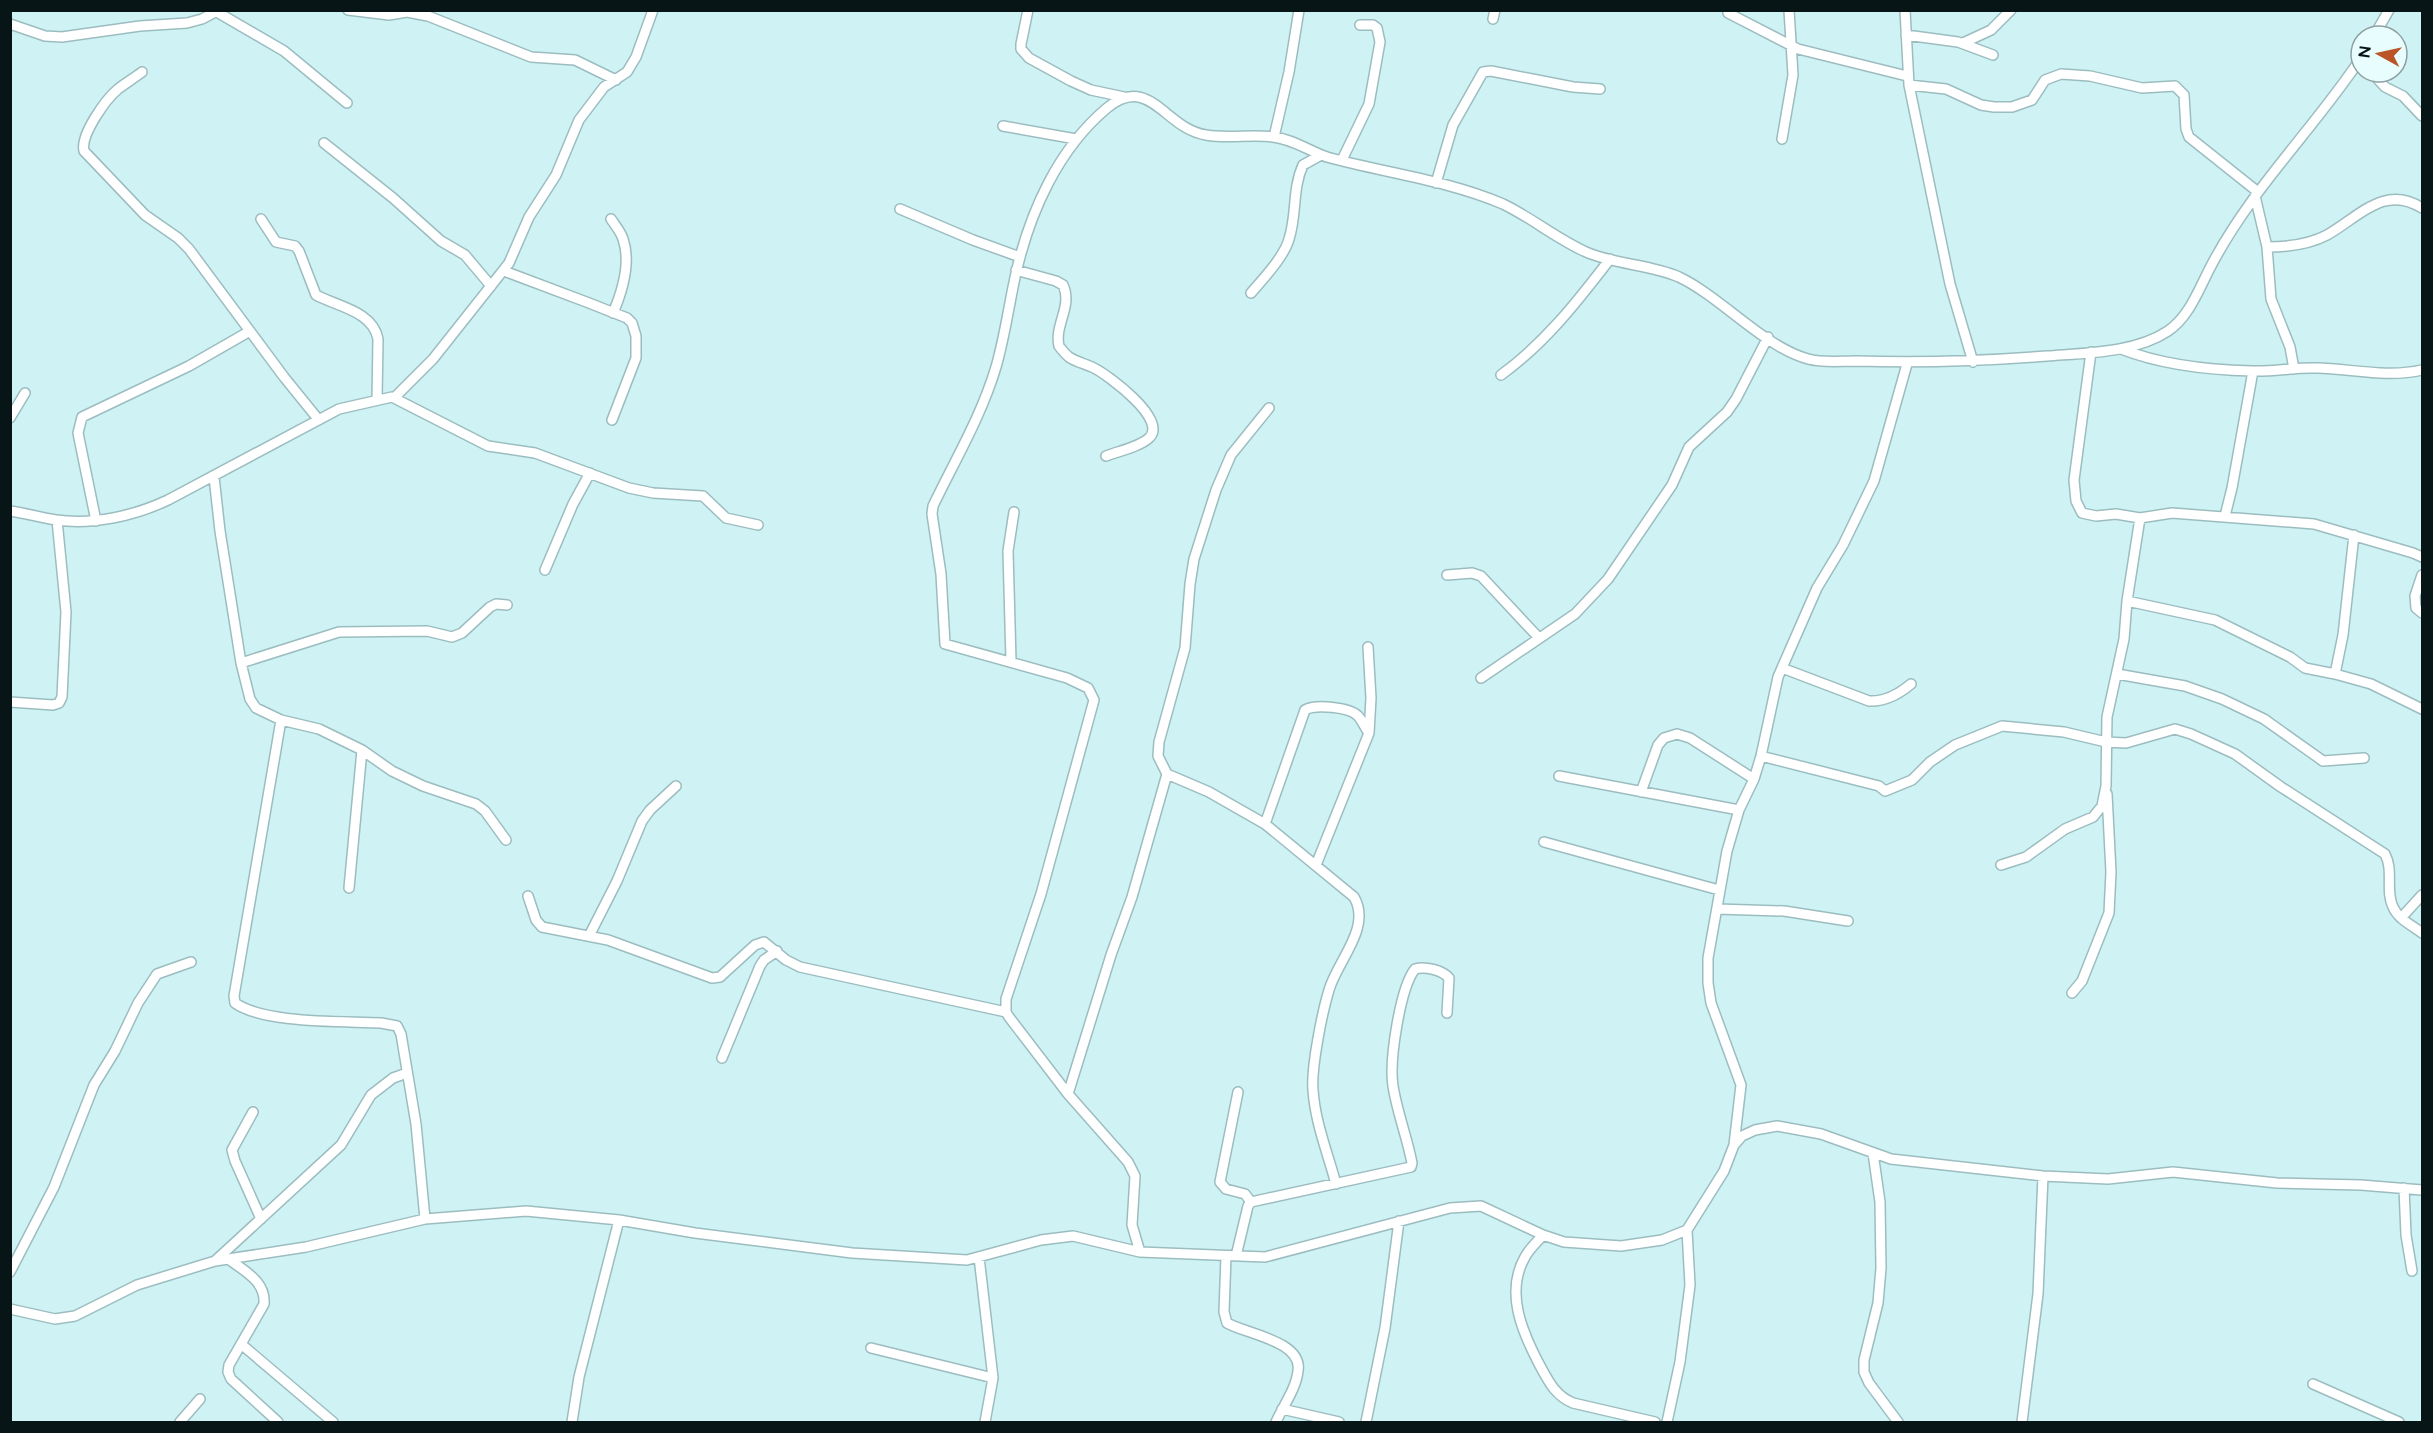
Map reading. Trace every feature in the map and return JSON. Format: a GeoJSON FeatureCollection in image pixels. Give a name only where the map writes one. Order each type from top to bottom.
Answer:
{"type":"FeatureCollection","features":[{"type":"Feature","properties":{"kind":"street"},"geometry":{"type":"LineString","coordinates":[[348,10],[389,15],[407,12],[428,16],[531,57],[575,60],[616,80]]}},
{"type":"Feature","properties":{"kind":"street"},"geometry":{"type":"LineString","coordinates":[[395,397],[441,350],[504,271],[529,218],[551,185],[579,120],[604,87],[625,75],[636,57],[653,10]]}},
{"type":"Feature","properties":{"kind":"street"},"geometry":{"type":"LineString","coordinates":[[1028,10],[1021,49],[1029,58],[1091,90],[1124,97],[1140,96],[1152,102],[1177,124],[1194,133],[1211,136],[1274,137],[1293,142],[1321,155],[1436,183],[1506,206],[1581,249],[1682,279],[1777,344],[1813,360],[1907,364],[1973,362],[2121,349],[2158,336],[2176,325],[2187,312],[2213,262],[2256,194],[2349,75]]}},
{"type":"Feature","properties":{"kind":"street"},"geometry":{"type":"LineString","coordinates":[[1274,137],[1289,72],[1299,10]]}},
{"type":"Feature","properties":{"kind":"street"},"geometry":{"type":"LineString","coordinates":[[1782,139],[1793,75],[1789,10]]}},
{"type":"Feature","properties":{"kind":"street"},"geometry":{"type":"LineString","coordinates":[[1905,10],[1908,81],[1950,284],[1973,362]]}},
{"type":"Feature","properties":{"kind":"street"},"geometry":{"type":"LineString","coordinates":[[1963,43],[1991,30],[2011,10]]}},
{"type":"Feature","properties":{"kind":"street"},"geometry":{"type":"LineString","coordinates":[[2381,24],[2389,10]]}},
{"type":"Feature","properties":{"kind":"street"},"geometry":{"type":"LineString","coordinates":[[10,24],[52,37],[186,23],[202,19],[218,11],[284,51],[347,103]]}},
{"type":"Feature","properties":{"kind":"street"},"geometry":{"type":"LineString","coordinates":[[1728,13],[1791,46],[1908,81],[1946,89],[1981,105],[2012,107],[2032,100],[2045,80],[2054,75],[2090,76],[2142,88],[2175,86],[2184,95],[2186,132],[2189,137],[2256,194],[2267,247],[2271,299],[2290,347],[2294,369]]}},
{"type":"Feature","properties":{"kind":"street"},"geometry":{"type":"LineString","coordinates":[[1342,160],[1369,104],[1380,42],[1377,28],[1373,25],[1360,25]]}},
{"type":"Feature","properties":{"kind":"street"},"geometry":{"type":"LineString","coordinates":[[1906,35],[1963,43],[1993,55]]}},
{"type":"Feature","properties":{"kind":"street"},"geometry":{"type":"LineString","coordinates":[[1436,183],[1453,125],[1483,72],[1491,71],[1573,87],[1600,89]]}},
{"type":"Feature","properties":{"kind":"street"},"geometry":{"type":"LineString","coordinates":[[142,72],[112,95],[87,132],[83,142],[84,151],[145,215],[178,238],[189,249],[318,419]]}},
{"type":"Feature","properties":{"kind":"street"},"geometry":{"type":"LineString","coordinates":[[2382,84],[2403,96],[2422,116]]}},
{"type":"Feature","properties":{"kind":"street"},"geometry":{"type":"LineString","coordinates":[[1124,97],[1107,109],[1076,139],[1062,157],[1051,178],[1016,270],[996,365],[984,402],[933,506],[932,514],[941,574],[945,644],[1067,678],[1088,688],[1094,700],[1041,894],[1006,999],[1006,1012],[1068,1094],[1128,1162],[1135,1176],[1132,1225],[1140,1252]]}},
{"type":"Feature","properties":{"kind":"street"},"geometry":{"type":"LineString","coordinates":[[1003,126],[1076,139]]}},
{"type":"Feature","properties":{"kind":"street"},"geometry":{"type":"LineString","coordinates":[[324,143],[393,198],[441,241],[465,255],[491,286]]}},
{"type":"Feature","properties":{"kind":"street"},"geometry":{"type":"LineString","coordinates":[[1251,293],[1267,275],[1289,241],[1296,185],[1303,165],[1321,155]]}},
{"type":"Feature","properties":{"kind":"street"},"geometry":{"type":"LineString","coordinates":[[2267,247],[2304,243],[2325,236],[2388,199],[2405,199],[2422,208]]}},
{"type":"Feature","properties":{"kind":"street"},"geometry":{"type":"LineString","coordinates":[[900,209],[1020,257]]}},
{"type":"Feature","properties":{"kind":"street"},"geometry":{"type":"LineString","coordinates":[[261,219],[276,242],[293,245],[299,251],[316,295],[353,310],[376,330],[378,339],[377,399]]}},
{"type":"Feature","properties":{"kind":"street"},"geometry":{"type":"LineString","coordinates":[[611,219],[622,235],[625,248],[622,287],[613,313]]}},
{"type":"Feature","properties":{"kind":"street"},"geometry":{"type":"LineString","coordinates":[[1501,375],[1520,361],[1553,330],[1610,259]]}},
{"type":"Feature","properties":{"kind":"street"},"geometry":{"type":"LineString","coordinates":[[1016,270],[1063,285],[1067,299],[1059,334],[1059,346],[1070,358],[1096,369],[1129,394],[1151,421],[1152,432],[1148,439],[1106,456]]}},
{"type":"Feature","properties":{"kind":"street"},"geometry":{"type":"LineString","coordinates":[[504,271],[627,318],[632,323],[637,347],[632,368],[612,420]]}},
{"type":"Feature","properties":{"kind":"street"},"geometry":{"type":"LineString","coordinates":[[96,521],[78,433],[82,417],[189,366],[250,331]]}},
{"type":"Feature","properties":{"kind":"street"},"geometry":{"type":"LineString","coordinates":[[1480,678],[1575,614],[1608,579],[1677,477],[1689,447],[1727,411],[1736,399],[1768,337]]}},
{"type":"Feature","properties":{"kind":"street"},"geometry":{"type":"LineString","coordinates":[[2121,349],[2144,358],[2178,364],[2253,371],[2314,368],[2390,374],[2422,370]]}},
{"type":"Feature","properties":{"kind":"street"},"geometry":{"type":"LineString","coordinates":[[2091,352],[2074,480],[2076,501],[2079,509],[2087,515],[2116,514],[2140,518],[2172,513],[2314,524],[2422,557]]}},
{"type":"Feature","properties":{"kind":"street"},"geometry":{"type":"LineString","coordinates":[[1667,1422],[1680,1362],[1690,1285],[1687,1230],[1724,1172],[1734,1145],[1741,1085],[1711,1003],[1708,983],[1708,958],[1727,851],[1739,810],[1754,779],[1761,756],[1774,690],[1782,668],[1817,588],[1844,545],[1872,488],[1907,364]]}},
{"type":"Feature","properties":{"kind":"street"},"geometry":{"type":"LineString","coordinates":[[2225,516],[2253,371]]}},
{"type":"Feature","properties":{"kind":"street"},"geometry":{"type":"LineString","coordinates":[[10,418],[26,393]]}},
{"type":"Feature","properties":{"kind":"street"},"geometry":{"type":"LineString","coordinates":[[10,511],[57,520],[96,521],[151,508],[214,477],[339,409],[377,399],[395,397],[473,441],[488,446],[535,453],[590,472],[608,481],[653,493],[703,496],[726,518],[758,525]]}},
{"type":"Feature","properties":{"kind":"street"},"geometry":{"type":"LineString","coordinates":[[1269,408],[1231,455],[1216,490],[1194,559],[1185,648],[1159,742],[1158,756],[1167,774],[1209,792],[1265,824],[1354,897],[1359,905],[1360,914],[1352,942],[1329,988],[1314,1072],[1315,1107],[1336,1184]]}},
{"type":"Feature","properties":{"kind":"street"},"geometry":{"type":"LineString","coordinates":[[545,570],[573,504],[590,472]]}},
{"type":"Feature","properties":{"kind":"street"},"geometry":{"type":"LineString","coordinates":[[214,477],[219,531],[241,663],[250,699],[256,708],[281,720],[319,729],[362,750],[392,771],[423,786],[476,804],[485,811],[506,840]]}},
{"type":"Feature","properties":{"kind":"street"},"geometry":{"type":"LineString","coordinates":[[1011,661],[1008,551],[1014,512]]}},
{"type":"Feature","properties":{"kind":"street"},"geometry":{"type":"LineString","coordinates":[[2072,993],[2082,981],[2109,913],[2111,872],[2106,786],[2107,717],[2124,639],[2127,601],[2140,518]]}},
{"type":"Feature","properties":{"kind":"street"},"geometry":{"type":"LineString","coordinates":[[10,702],[53,705],[59,703],[62,698],[66,612],[57,520]]}},
{"type":"Feature","properties":{"kind":"street"},"geometry":{"type":"LineString","coordinates":[[2335,674],[2343,635],[2354,535]]}},
{"type":"Feature","properties":{"kind":"street"},"geometry":{"type":"LineString","coordinates":[[1447,575],[1472,573],[1481,576],[1539,638]]}},
{"type":"Feature","properties":{"kind":"street"},"geometry":{"type":"LineString","coordinates":[[2422,575],[2415,596],[2416,608],[2422,613]]}},
{"type":"Feature","properties":{"kind":"street"},"geometry":{"type":"LineString","coordinates":[[2127,601],[2214,620],[2290,657],[2305,668],[2371,684],[2422,709]]}},
{"type":"Feature","properties":{"kind":"street"},"geometry":{"type":"LineString","coordinates":[[241,663],[339,632],[426,631],[452,637],[462,633],[490,607],[496,604],[507,605]]}},
{"type":"Feature","properties":{"kind":"street"},"geometry":{"type":"LineString","coordinates":[[1316,865],[1369,733],[1371,698],[1368,647]]}},
{"type":"Feature","properties":{"kind":"street"},"geometry":{"type":"LineString","coordinates":[[1782,668],[1869,701],[1881,701],[1900,693],[1911,684]]}},
{"type":"Feature","properties":{"kind":"street"},"geometry":{"type":"LineString","coordinates":[[2117,674],[2185,686],[2223,699],[2264,719],[2323,761],[2364,758]]}},
{"type":"Feature","properties":{"kind":"street"},"geometry":{"type":"LineString","coordinates":[[1265,824],[1305,710],[1315,707],[1350,709],[1360,717],[1369,733]]}},
{"type":"Feature","properties":{"kind":"street"},"geometry":{"type":"LineString","coordinates":[[281,720],[234,996],[235,1003],[274,1016],[397,1026],[401,1034],[416,1124],[425,1219]]}},
{"type":"Feature","properties":{"kind":"street"},"geometry":{"type":"LineString","coordinates":[[1761,756],[1879,786],[1886,791],[1912,780],[1930,762],[1955,745],[2002,726],[2064,732],[2106,742],[2132,743],[2158,732],[2175,729],[2235,754],[2281,787],[2385,854],[2390,863],[2390,896],[2393,908],[2401,918],[2422,933]]}},
{"type":"Feature","properties":{"kind":"street"},"geometry":{"type":"LineString","coordinates":[[1641,792],[1658,745],[1664,738],[1677,734],[1690,738],[1754,779]]}},
{"type":"Feature","properties":{"kind":"street"},"geometry":{"type":"LineString","coordinates":[[349,888],[362,750]]}},
{"type":"Feature","properties":{"kind":"street"},"geometry":{"type":"LineString","coordinates":[[1068,1094],[1111,955],[1132,897],[1167,774]]}},
{"type":"Feature","properties":{"kind":"street"},"geometry":{"type":"LineString","coordinates":[[1558,776],[1739,810]]}},
{"type":"Feature","properties":{"kind":"street"},"geometry":{"type":"LineString","coordinates":[[589,936],[617,881],[642,821],[650,810],[676,786]]}},
{"type":"Feature","properties":{"kind":"street"},"geometry":{"type":"LineString","coordinates":[[2001,865],[2026,857],[2065,829],[2093,817],[2102,806],[2106,786]]}},
{"type":"Feature","properties":{"kind":"street"},"geometry":{"type":"LineString","coordinates":[[1544,842],[1719,890]]}},
{"type":"Feature","properties":{"kind":"street"},"geometry":{"type":"LineString","coordinates":[[2401,918],[2422,895]]}},
{"type":"Feature","properties":{"kind":"street"},"geometry":{"type":"LineString","coordinates":[[528,896],[536,920],[542,927],[608,940],[716,979],[759,942],[769,944],[786,960],[814,971],[1006,1012]]}},
{"type":"Feature","properties":{"kind":"street"},"geometry":{"type":"LineString","coordinates":[[1717,909],[1784,911],[1848,921]]}},
{"type":"Feature","properties":{"kind":"street"},"geometry":{"type":"LineString","coordinates":[[722,1058],[760,966],[764,960],[777,951]]}},
{"type":"Feature","properties":{"kind":"street"},"geometry":{"type":"LineString","coordinates":[[10,1272],[54,1187],[94,1085],[115,1051],[138,1003],[157,974],[191,962]]}},
{"type":"Feature","properties":{"kind":"street"},"geometry":{"type":"LineString","coordinates":[[1236,1256],[1248,1206],[1251,1202],[1408,1169],[1413,1163],[1393,1088],[1392,1074],[1405,986],[1415,969],[1422,967],[1445,974],[1449,978],[1447,1013]]}},
{"type":"Feature","properties":{"kind":"street"},"geometry":{"type":"LineString","coordinates":[[215,1261],[341,1145],[371,1095],[393,1078],[407,1073]]}},
{"type":"Feature","properties":{"kind":"street"},"geometry":{"type":"LineString","coordinates":[[1238,1092],[1220,1182],[1226,1189],[1245,1194],[1251,1202]]}},
{"type":"Feature","properties":{"kind":"street"},"geometry":{"type":"LineString","coordinates":[[253,1112],[232,1150],[261,1219]]}},
{"type":"Feature","properties":{"kind":"street"},"geometry":{"type":"LineString","coordinates":[[1734,1145],[1742,1136],[1755,1130],[1777,1126],[1821,1134],[1891,1159],[2043,1176],[2108,1179],[2173,1172],[2277,1183],[2422,1190]]}},
{"type":"Feature","properties":{"kind":"street"},"geometry":{"type":"LineString","coordinates":[[1873,1153],[1880,1202],[1881,1268],[1878,1303],[1864,1360],[1864,1372],[1869,1383],[1898,1422]]}},
{"type":"Feature","properties":{"kind":"street"},"geometry":{"type":"LineString","coordinates":[[2022,1422],[2038,1294],[2043,1176]]}},
{"type":"Feature","properties":{"kind":"street"},"geometry":{"type":"LineString","coordinates":[[2404,1188],[2406,1235],[2412,1271]]}},
{"type":"Feature","properties":{"kind":"street"},"geometry":{"type":"LineString","coordinates":[[10,1309],[55,1319],[75,1316],[137,1285],[215,1261],[306,1247],[425,1219],[526,1211],[619,1220],[695,1233],[852,1253],[942,1260],[966,1260],[1041,1240],[1073,1236],[1127,1251],[1265,1257],[1450,1208],[1481,1206],[1543,1235],[1564,1242],[1621,1246],[1662,1240],[1687,1230]]}},
{"type":"Feature","properties":{"kind":"street"},"geometry":{"type":"LineString","coordinates":[[572,1422],[579,1377],[619,1220]]}},
{"type":"Feature","properties":{"kind":"street"},"geometry":{"type":"LineString","coordinates":[[1366,1422],[1385,1328],[1400,1221]]}},
{"type":"Feature","properties":{"kind":"street"},"geometry":{"type":"LineString","coordinates":[[1543,1235],[1525,1257],[1518,1278],[1516,1300],[1519,1322],[1525,1337],[1553,1389],[1562,1398],[1573,1403],[1655,1422]]}},
{"type":"Feature","properties":{"kind":"street"},"geometry":{"type":"LineString","coordinates":[[1226,1256],[1224,1312],[1227,1323],[1278,1342],[1296,1357],[1299,1370],[1276,1422]]}},
{"type":"Feature","properties":{"kind":"street"},"geometry":{"type":"LineString","coordinates":[[980,1257],[993,1378],[985,1422]]}},
{"type":"Feature","properties":{"kind":"street"},"geometry":{"type":"LineString","coordinates":[[228,1258],[261,1284],[265,1294],[264,1304],[229,1365],[228,1372],[231,1379],[278,1422]]}},
{"type":"Feature","properties":{"kind":"street"},"geometry":{"type":"LineString","coordinates":[[241,1344],[333,1422]]}},
{"type":"Feature","properties":{"kind":"street"},"geometry":{"type":"LineString","coordinates":[[871,1348],[993,1378]]}},
{"type":"Feature","properties":{"kind":"street"},"geometry":{"type":"LineString","coordinates":[[2313,1384],[2375,1418],[2399,1422]]}},
{"type":"Feature","properties":{"kind":"street"},"geometry":{"type":"LineString","coordinates":[[180,1422],[200,1399]]}},
{"type":"Feature","properties":{"kind":"street"},"geometry":{"type":"LineString","coordinates":[[1282,1409],[1339,1422]]}}]}
